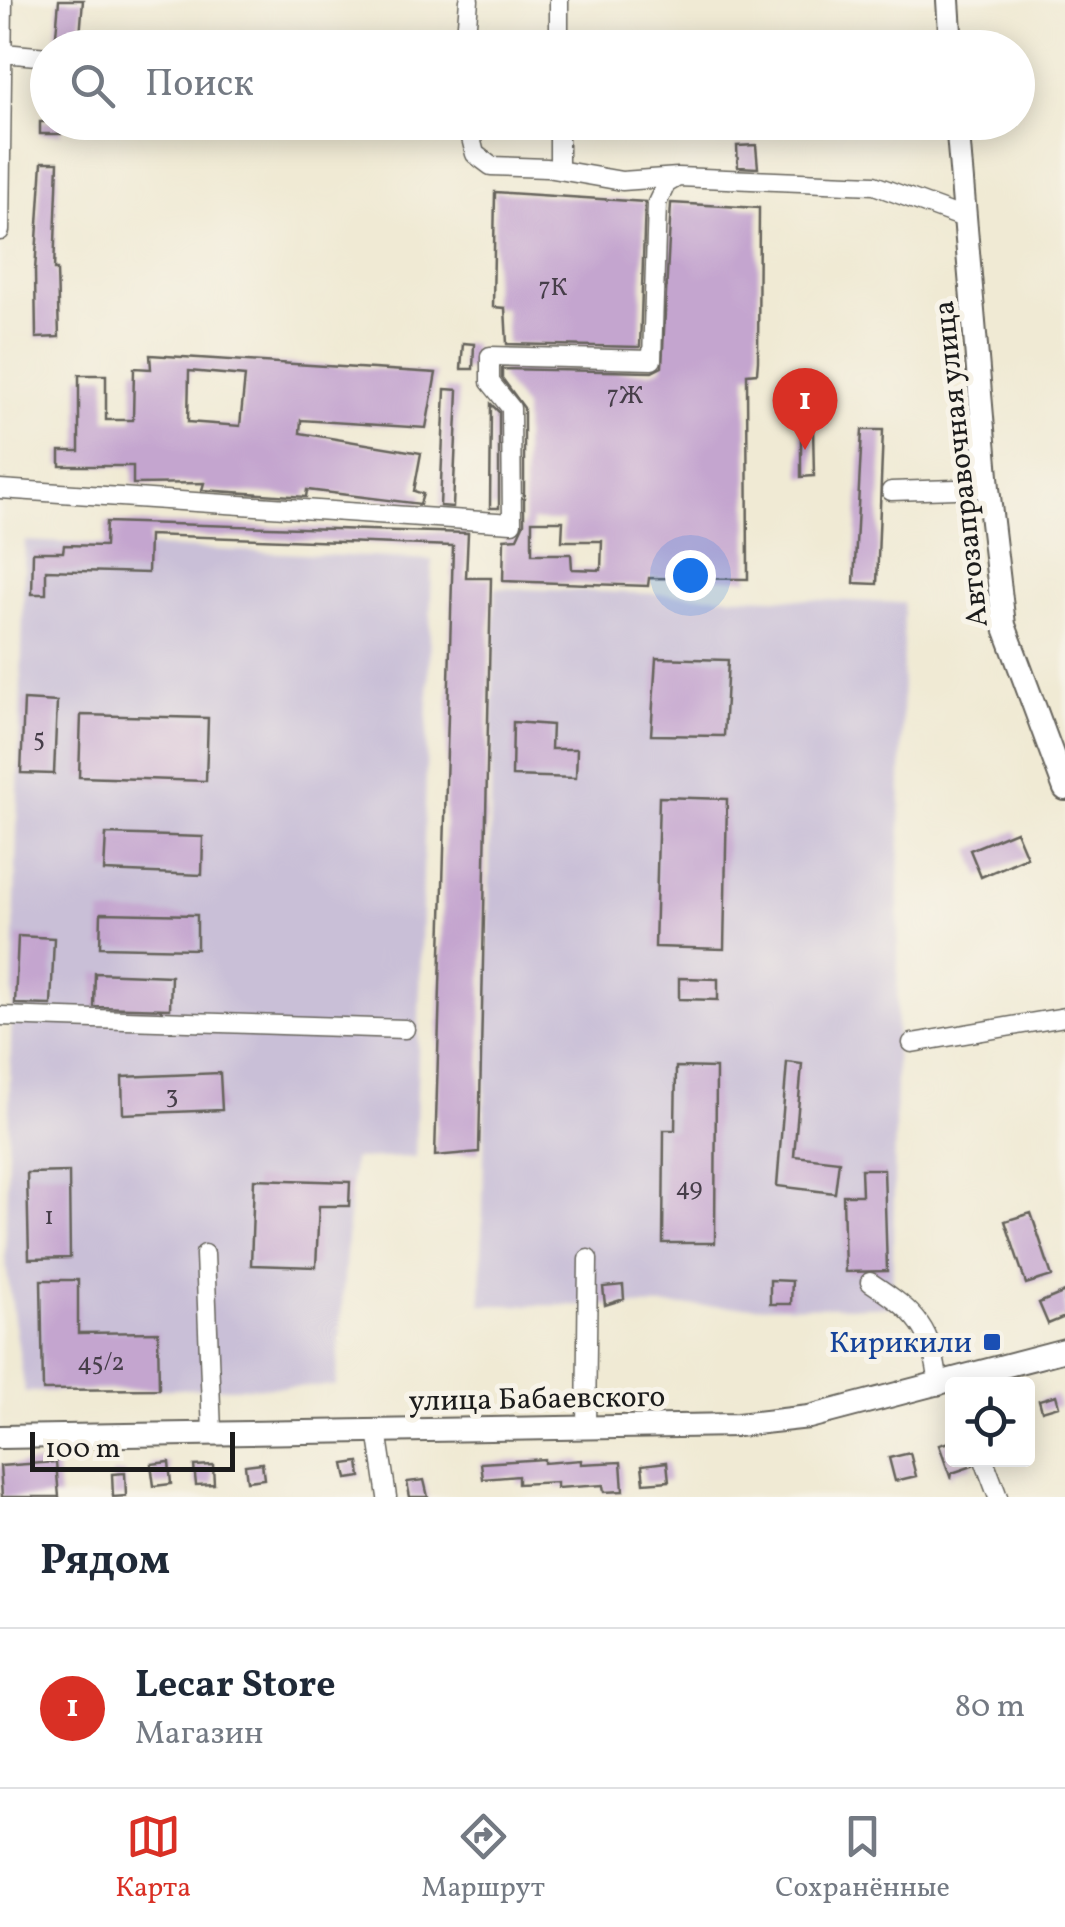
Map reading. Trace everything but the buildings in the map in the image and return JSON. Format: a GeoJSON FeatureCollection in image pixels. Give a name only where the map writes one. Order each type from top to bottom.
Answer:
{"type":"FeatureCollection","features":[{"type":"Feature","properties":{"kind":"main road"},"geometry":{"type":"LineString","coordinates":[[948,0],[950,30]]}},
{"type":"Feature","properties":{"kind":"main road","name":"Автозаправочная улица"},"geometry":{"type":"LineString","coordinates":[[958,140],[1004,624],[1065,789]]}},
{"type":"Feature","properties":{"kind":"main road","name":"улица Бабаевского"},"geometry":{"type":"LineString","coordinates":[[975,1377],[1065,1350]]}},
{"type":"Feature","properties":{"kind":"main road","name":"улица Бабаевского"},"geometry":{"type":"LineString","coordinates":[[0,1437],[738,1425],[810,1417],[945,1386]]}},
{"type":"Feature","properties":{"kind":"street"},"geometry":{"type":"LineString","coordinates":[[0,230],[3,0]]}},
{"type":"Feature","properties":{"kind":"street"},"geometry":{"type":"LineString","coordinates":[[466,30],[469,0]]}},
{"type":"Feature","properties":{"kind":"street"},"geometry":{"type":"LineString","coordinates":[[559,0],[559,30]]}},
{"type":"Feature","properties":{"kind":"street"},"geometry":{"type":"LineString","coordinates":[[2,53],[30,55]]}},
{"type":"Feature","properties":{"kind":"street"},"geometry":{"type":"LineString","coordinates":[[472,140],[475,154],[491,166],[560,170],[622,181],[678,177],[874,186],[964,218]]}},
{"type":"Feature","properties":{"kind":"street"},"geometry":{"type":"LineString","coordinates":[[559,140],[560,170]]}},
{"type":"Feature","properties":{"kind":"street"},"geometry":{"type":"LineString","coordinates":[[0,489],[512,522],[510,408],[490,382],[490,356],[652,360],[657,203],[666,184],[678,177]]}},
{"type":"Feature","properties":{"kind":"street"},"geometry":{"type":"LineString","coordinates":[[892,491],[988,488]]}},
{"type":"Feature","properties":{"kind":"street"},"geometry":{"type":"LineString","coordinates":[[0,1016],[405,1029]]}},
{"type":"Feature","properties":{"kind":"street"},"geometry":{"type":"LineString","coordinates":[[912,1044],[1065,1017]]}},
{"type":"Feature","properties":{"kind":"street"},"geometry":{"type":"LineString","coordinates":[[206,1254],[212,1432]]}},
{"type":"Feature","properties":{"kind":"street"},"geometry":{"type":"LineString","coordinates":[[586,1428],[588,1259]]}},
{"type":"Feature","properties":{"kind":"street"},"geometry":{"type":"LineString","coordinates":[[870,1282],[918,1316],[937,1364],[947,1377]]}},
{"type":"Feature","properties":{"kind":"street"},"geometry":{"type":"LineString","coordinates":[[377,1430],[386,1497]]}},
{"type":"Feature","properties":{"kind":"street"},"geometry":{"type":"LineString","coordinates":[[987,1467],[998,1497]]}},
{"type":"Feature","properties":{"kind":"shaded area"},"geometry":{"type":"Polygon","coordinates":[[[25,541],[432,560],[415,1157],[353,1159],[336,1386],[25,1392],[5,1258],[25,541]]]}},
{"type":"Feature","properties":{"kind":"shaded area"},"geometry":{"type":"Polygon","coordinates":[[[495,588],[904,603],[892,1307],[481,1305],[495,588]]]}},
{"type":"Feature","properties":{"kind":"place","name":"Lecar Store"},"geometry":{"type":"Point","coordinates":[805,450]}},
{"type":"Feature","properties":{"kind":"place","name":"Кирикили"},"geometry":{"type":"Point","coordinates":[992,1342]}}]}
